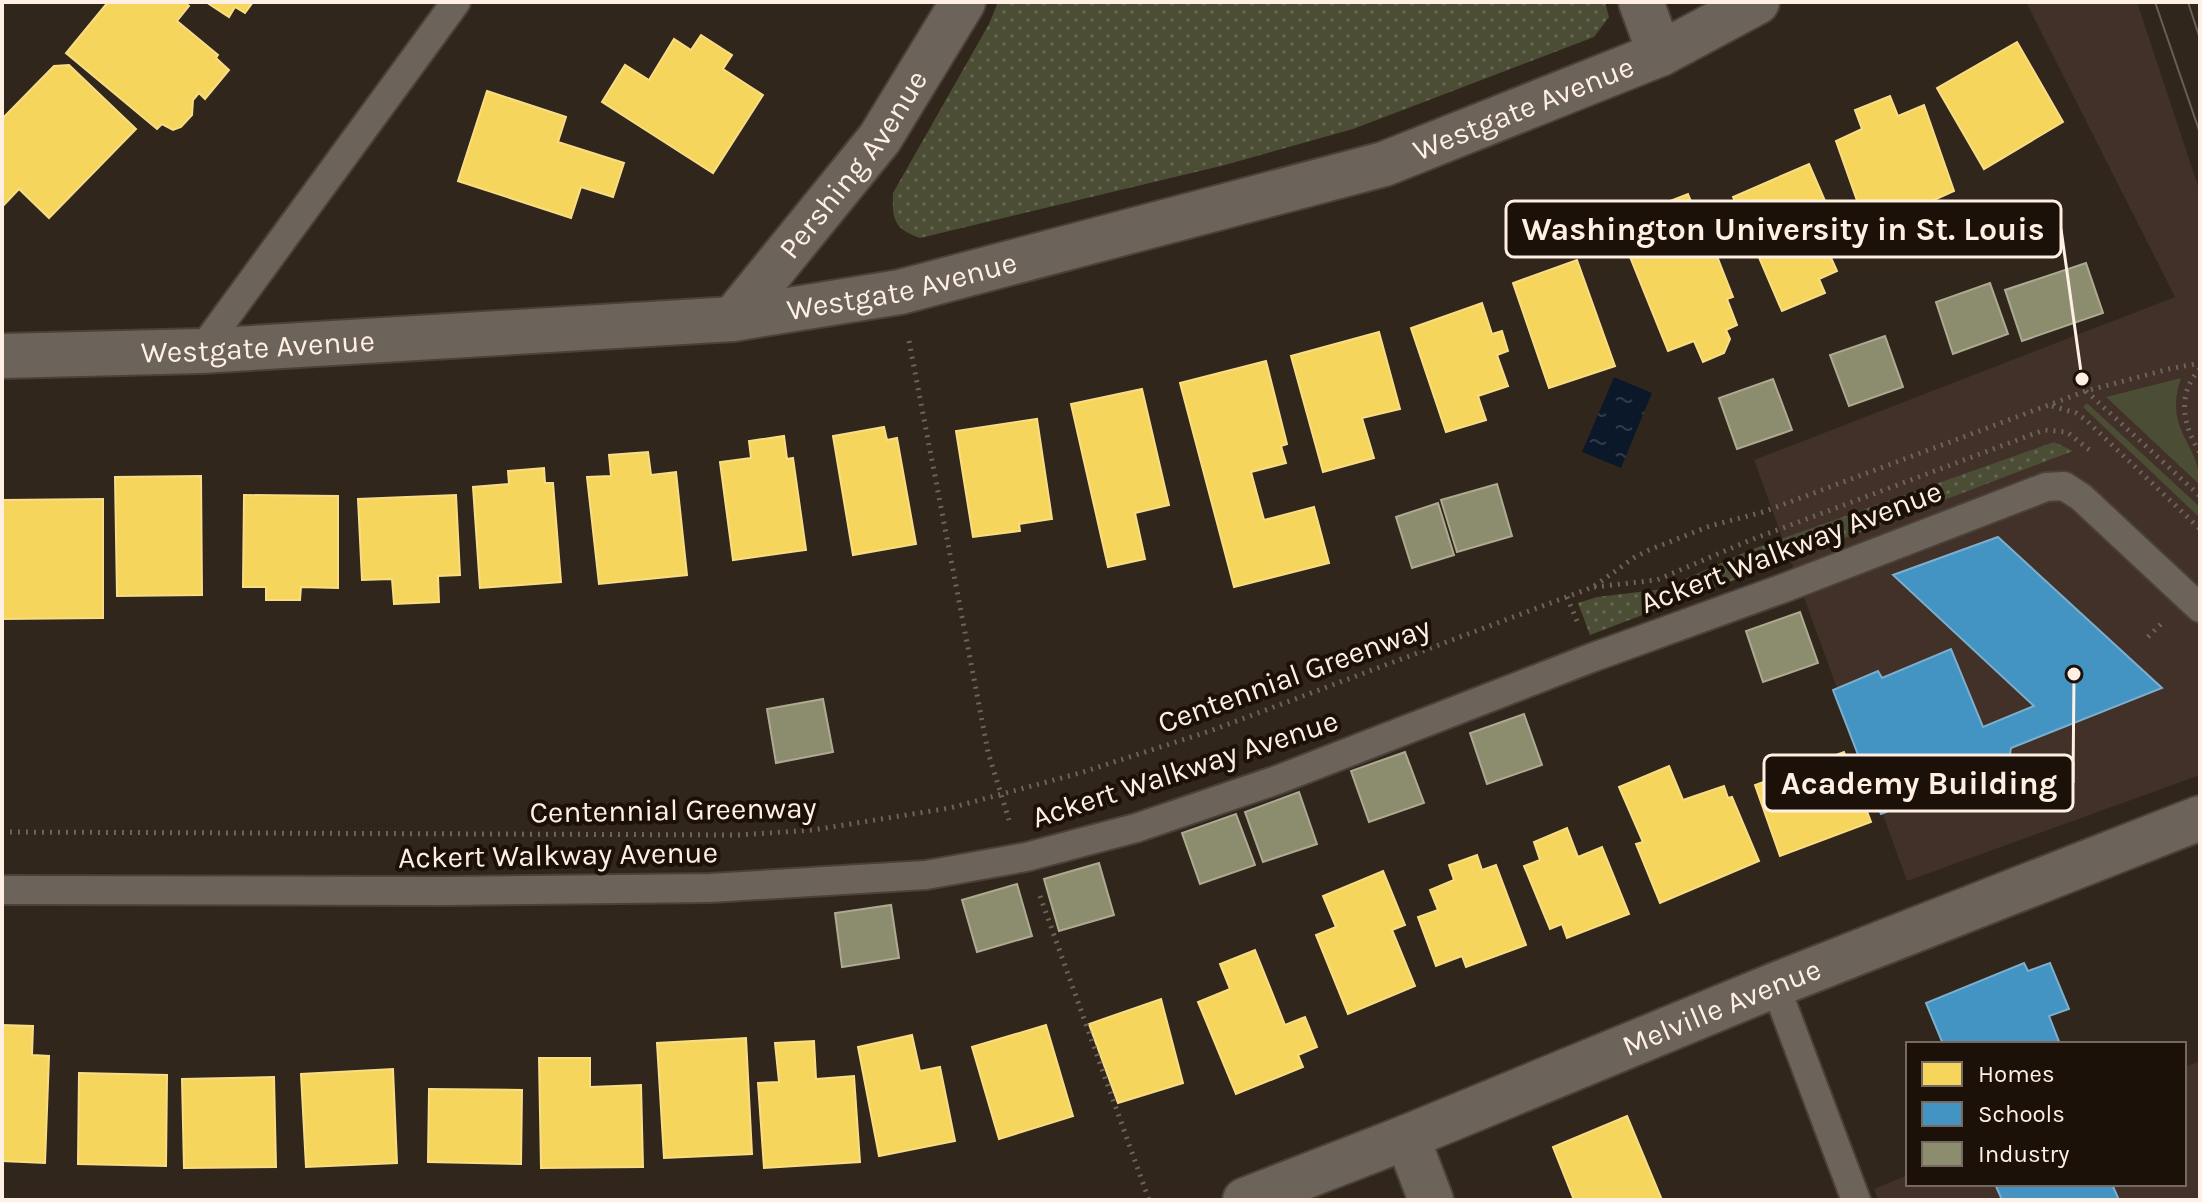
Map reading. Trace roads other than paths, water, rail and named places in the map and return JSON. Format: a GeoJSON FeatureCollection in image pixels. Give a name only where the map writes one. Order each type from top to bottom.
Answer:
{"type":"FeatureCollection","features":[{"type":"Feature","properties":{"kind":"street","name":"Pershing Avenue"},"geometry":{"type":"LineString","coordinates":[[733,319],[880,138],[963,2]]}},
{"type":"Feature","properties":{"kind":"street"},"geometry":{"type":"LineString","coordinates":[[1641,2],[1660,54]]}},
{"type":"Feature","properties":{"kind":"street","name":"Westgate Avenue"},"geometry":{"type":"LineString","coordinates":[[2,356],[201,351],[733,319],[900,292],[1384,164],[1660,54],[1757,2]]}},
{"type":"Feature","properties":{"kind":"street","name":"Melville Avenue"},"geometry":{"type":"LineString","coordinates":[[1245,1200],[1407,1137],[1775,985],[2200,818]]}},
{"type":"Feature","properties":{"kind":"street"},"geometry":{"type":"LineString","coordinates":[[1407,1137],[1431,1200]]}},
{"type":"Feature","properties":{"kind":"lane"},"geometry":{"type":"LineString","coordinates":[[201,351],[456,2]]}},
{"type":"Feature","properties":{"kind":"lane","name":"Ackert Walkway Avenue"},"geometry":{"type":"LineString","coordinates":[[2,890],[710,888],[926,875],[1026,857],[1136,828],[1277,780],[2046,487],[2064,486],[2081,497],[2200,608]]}},
{"type":"Feature","properties":{"kind":"lane"},"geometry":{"type":"LineString","coordinates":[[1775,985],[1856,1200]]}},
{"type":"Feature","properties":{"kind":"water"},"geometry":{"type":"Polygon","coordinates":[[[1614,377],[1652,393],[1621,468],[1582,452],[1614,377]]]}},
{"type":"Feature","properties":{"kind":"tram line"},"geometry":{"type":"LineString","coordinates":[[2155,2],[2200,133]]}},
{"type":"Feature","properties":{"kind":"tram line"},"geometry":{"type":"LineString","coordinates":[[2188,2],[2200,39]]}},
{"type":"Feature","properties":{"kind":"place","name":"Washington University in St. Louis"},"geometry":{"type":"Point","coordinates":[2082,379]}},
{"type":"Feature","properties":{"kind":"place","name":"Academy Building"},"geometry":{"type":"Point","coordinates":[2074,674]}}]}
